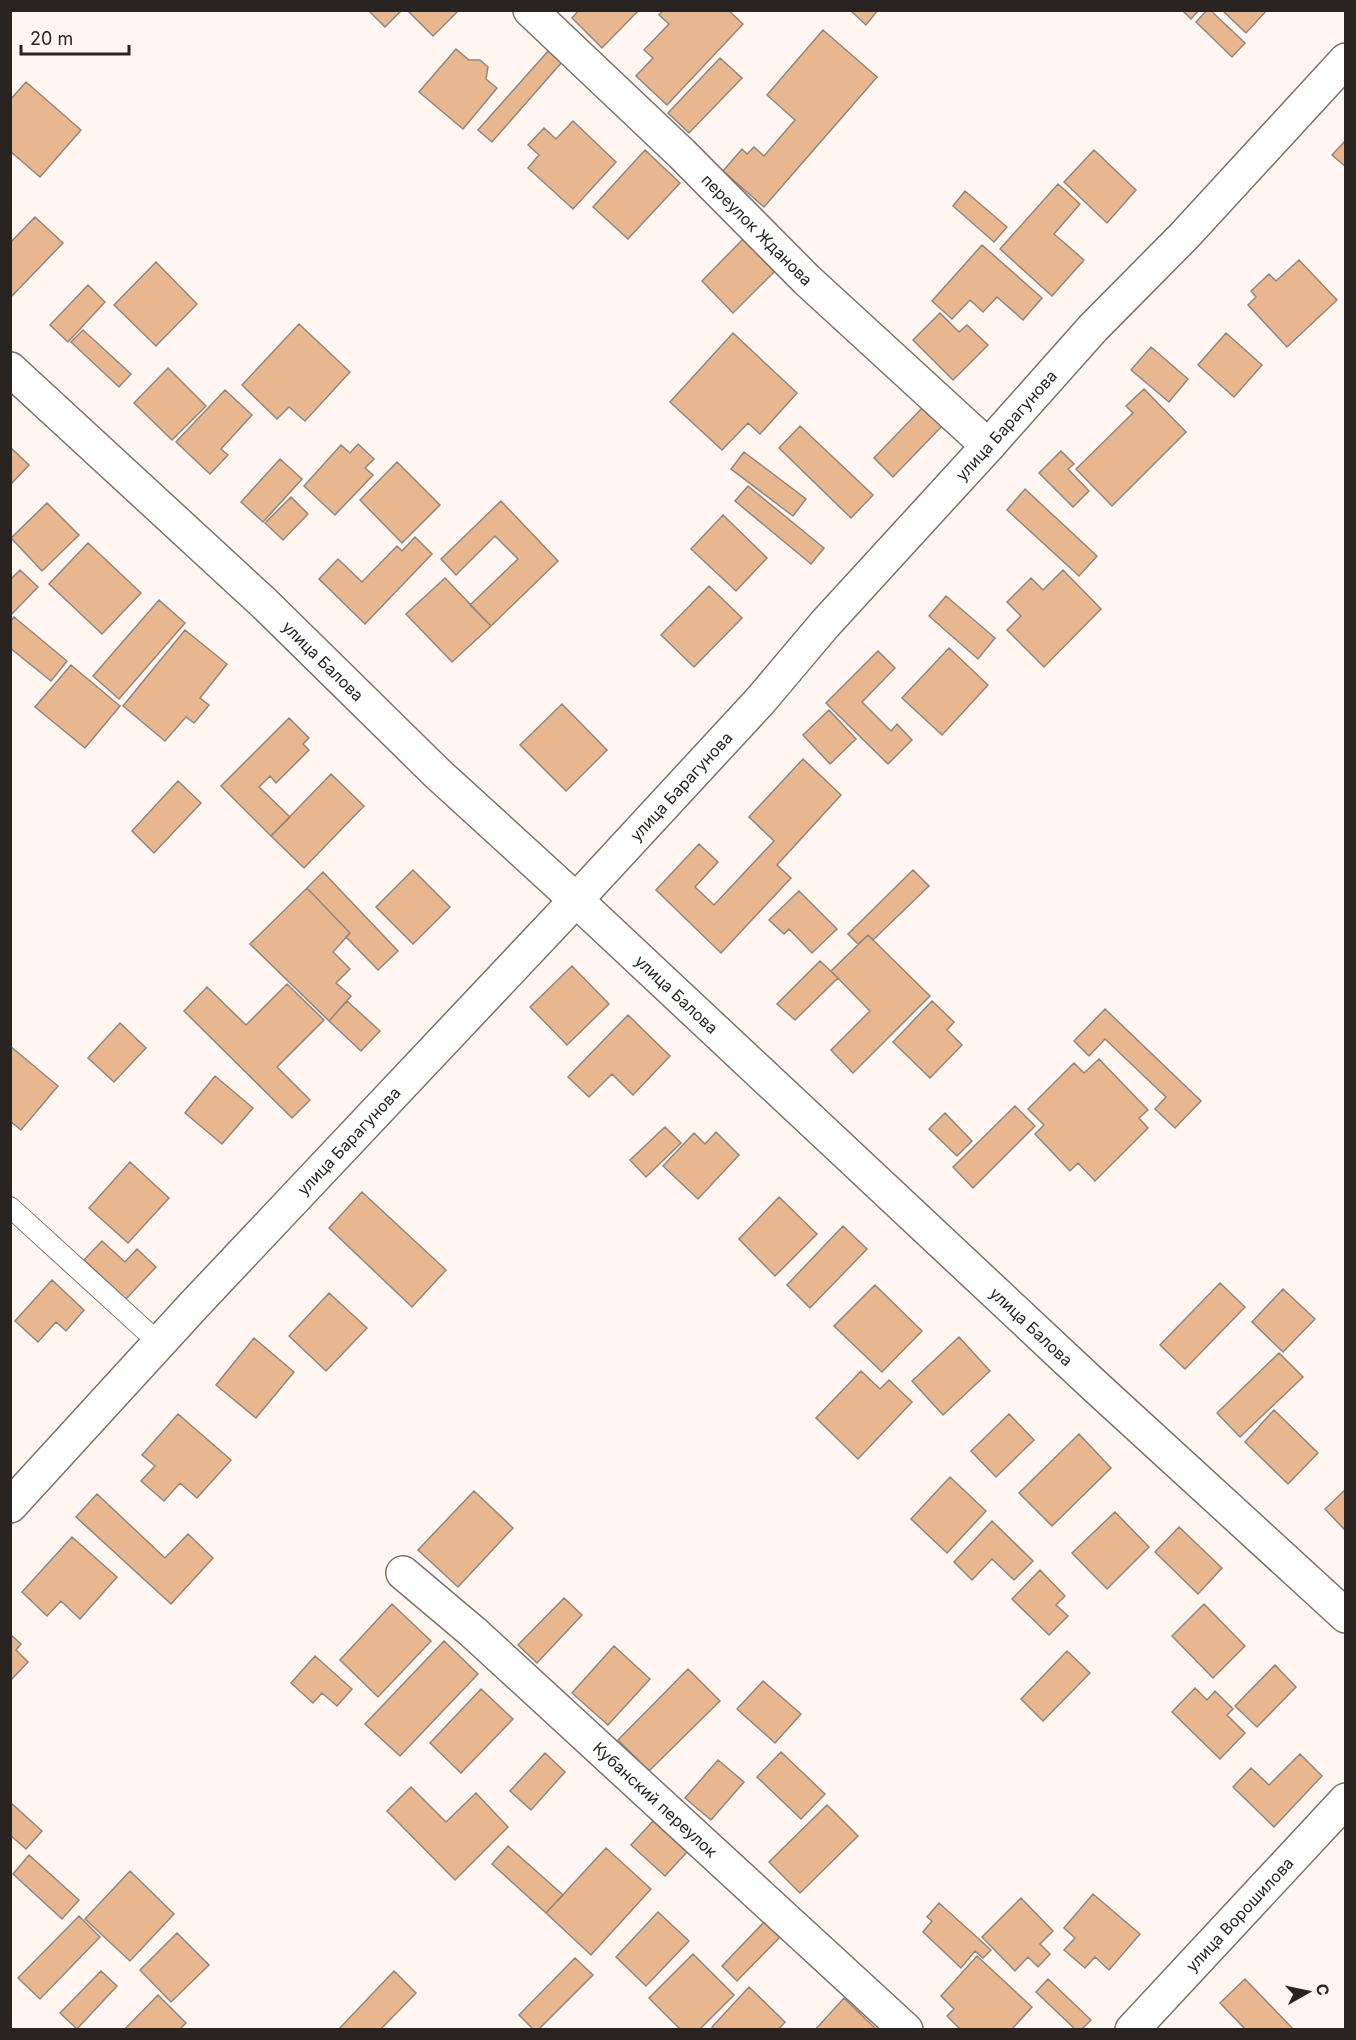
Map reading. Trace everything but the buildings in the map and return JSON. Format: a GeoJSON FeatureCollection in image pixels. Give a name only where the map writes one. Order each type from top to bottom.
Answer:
{"type":"FeatureCollection","features":[{"type":"Feature","properties":{"kind":"street","name":"переулок Жданова"},"geometry":{"type":"LineString","coordinates":[[530,10],[682,154],[807,280],[988,446]]}},
{"type":"Feature","properties":{"kind":"street","name":"улица Барагунова"},"geometry":{"type":"LineString","coordinates":[[10,1506],[159,1343],[760,702],[825,624],[1093,328],[1185,235],[1346,60]]}},
{"type":"Feature","properties":{"kind":"street","name":"улица Балова"},"geometry":{"type":"LineString","coordinates":[[10,369],[265,604],[437,773],[576,900],[1096,1387],[1346,1616]]}},
{"type":"Feature","properties":{"kind":"street","name":"Кубанский переулок"},"geometry":{"type":"LineString","coordinates":[[403,1573],[473,1632],[906,2030]]}},
{"type":"Feature","properties":{"kind":"street","name":"улица Ворошилова"},"geometry":{"type":"LineString","coordinates":[[1132,2030],[1310,1836],[1346,1800]]}},
{"type":"Feature","properties":{"kind":"lane"},"geometry":{"type":"LineString","coordinates":[[10,1207],[159,1343]]}}]}
